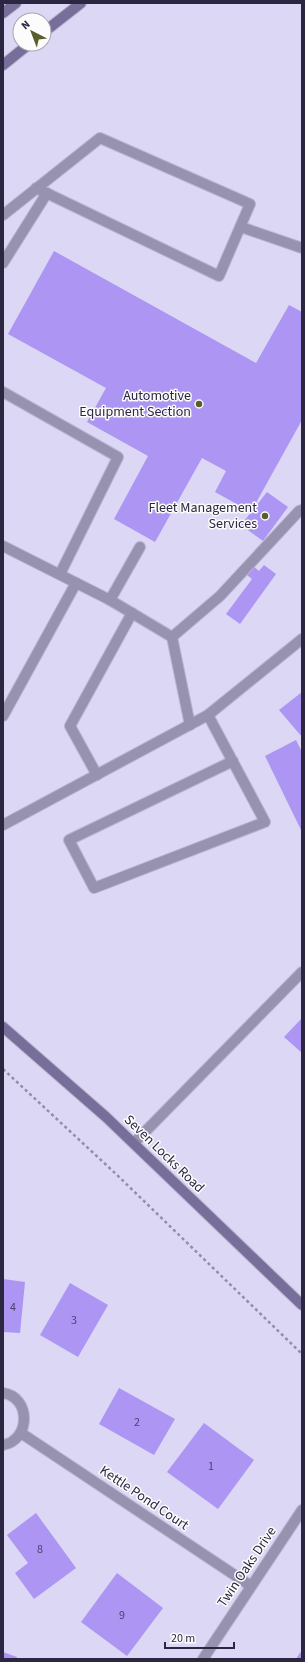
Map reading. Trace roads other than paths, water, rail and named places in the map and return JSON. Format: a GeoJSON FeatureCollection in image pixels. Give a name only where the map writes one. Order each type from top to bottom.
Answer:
{"type":"FeatureCollection","features":[{"type":"Feature","properties":{"kind":"main road"},"geometry":{"type":"LineString","coordinates":[[3,13],[16,3]]}},
{"type":"Feature","properties":{"kind":"main road"},"geometry":{"type":"LineString","coordinates":[[52,26],[81,3]]}},
{"type":"Feature","properties":{"kind":"main road"},"geometry":{"type":"LineString","coordinates":[[3,65],[19,52]]}},
{"type":"Feature","properties":{"kind":"main road","name":"Seven Locks Road"},"geometry":{"type":"LineString","coordinates":[[3,1027],[134,1143],[302,1305]]}},
{"type":"Feature","properties":{"kind":"street"},"geometry":{"type":"LineString","coordinates":[[3,215],[36,188],[100,138],[250,204],[219,276],[36,188]]}},
{"type":"Feature","properties":{"kind":"street"},"geometry":{"type":"LineString","coordinates":[[3,263],[47,193]]}},
{"type":"Feature","properties":{"kind":"street"},"geometry":{"type":"LineString","coordinates":[[241,227],[302,248]]}},
{"type":"Feature","properties":{"kind":"street"},"geometry":{"type":"LineString","coordinates":[[3,392],[118,457],[60,574]]}},
{"type":"Feature","properties":{"kind":"street"},"geometry":{"type":"LineString","coordinates":[[172,637],[220,596],[299,511],[302,510]]}},
{"type":"Feature","properties":{"kind":"street"},"geometry":{"type":"LineString","coordinates":[[3,546],[110,600],[172,637],[190,725]]}},
{"type":"Feature","properties":{"kind":"street"},"geometry":{"type":"LineString","coordinates":[[110,600],[140,547]]}},
{"type":"Feature","properties":{"kind":"street"},"geometry":{"type":"LineString","coordinates":[[3,716],[76,583]]}},
{"type":"Feature","properties":{"kind":"street"},"geometry":{"type":"LineString","coordinates":[[97,775],[70,726],[132,613]]}},
{"type":"Feature","properties":{"kind":"street"},"geometry":{"type":"LineString","coordinates":[[3,825],[208,715],[302,639]]}},
{"type":"Feature","properties":{"kind":"street"},"geometry":{"type":"LineString","coordinates":[[208,715],[233,761],[265,822],[94,888],[69,840],[233,761]]}},
{"type":"Feature","properties":{"kind":"street"},"geometry":{"type":"LineString","coordinates":[[134,1143],[302,972]]}},
{"type":"Feature","properties":{"kind":"street"},"geometry":{"type":"LineString","coordinates":[[3,1392],[15,1398],[21,1405],[24,1414],[24,1424],[21,1433],[15,1440],[3,1445]]}},
{"type":"Feature","properties":{"kind":"street","name":"Kettle Pond Court"},"geometry":{"type":"LineString","coordinates":[[21,1433],[251,1586]]}},
{"type":"Feature","properties":{"kind":"street","name":"Twin Oaks Drive"},"geometry":{"type":"LineString","coordinates":[[203,1659],[302,1510]]}},
{"type":"Feature","properties":{"kind":"place","name":"Automotive Equipment Section"},"geometry":{"type":"Point","coordinates":[199,404]}},
{"type":"Feature","properties":{"kind":"place","name":"Fleet Management Services"},"geometry":{"type":"Point","coordinates":[265,516]}}]}
